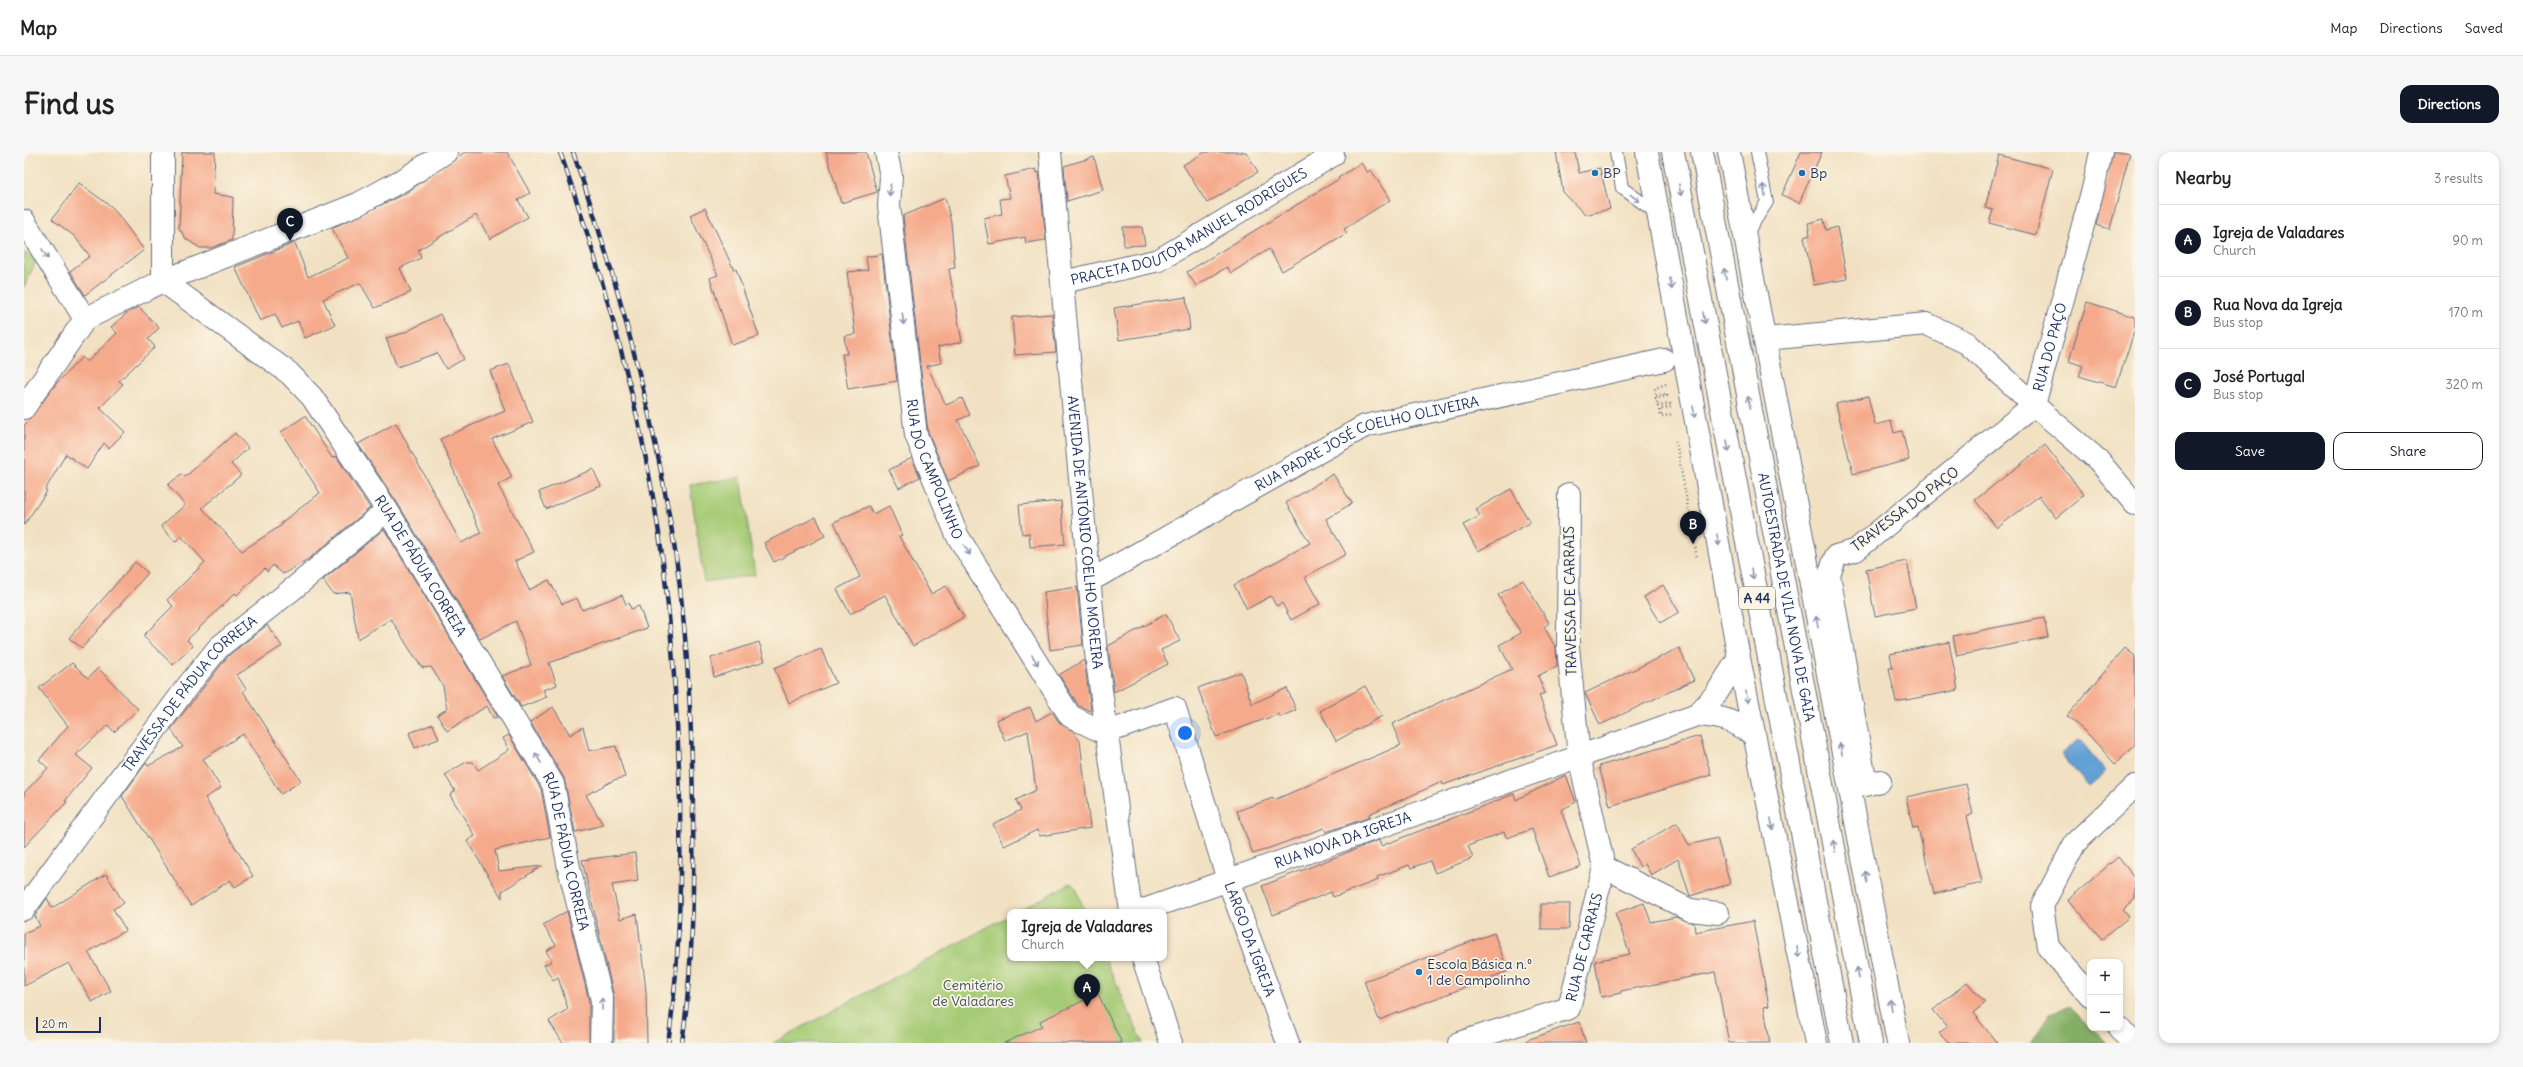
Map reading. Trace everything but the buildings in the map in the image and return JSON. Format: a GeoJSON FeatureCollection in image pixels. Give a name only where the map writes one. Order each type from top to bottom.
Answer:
{"type":"FeatureCollection","features":[{"type":"Feature","properties":{"kind":"main road"},"geometry":{"type":"LineString","coordinates":[[163,152],[163,281]]}},
{"type":"Feature","properties":{"kind":"main road"},"geometry":{"type":"LineString","coordinates":[[24,408],[85,319],[163,281],[358,204],[406,178],[446,152]]}},
{"type":"Feature","properties":{"kind":"main road","name":"RUA DO CAMPOLINHO"},"geometry":{"type":"LineString","coordinates":[[886,152],[892,176],[889,206],[916,435],[957,535],[1070,716],[1105,733]]}},
{"type":"Feature","properties":{"kind":"main road","name":"AVENIDA DE ANTÓNIO COELHO MOREIRA"},"geometry":{"type":"LineString","coordinates":[[1050,152],[1091,580],[1096,653],[1105,733],[1131,909]]}},
{"type":"Feature","properties":{"kind":"main road"},"geometry":{"type":"LineString","coordinates":[[1647,152],[1739,658],[1816,1043]]}},
{"type":"Feature","properties":{"kind":"main road","name":"AUTOESTRADA DE VILA NOVA DE GAIA"},"geometry":{"type":"LineString","coordinates":[[1673,152],[1842,1043]]}},
{"type":"Feature","properties":{"kind":"main road","name":"AUTOESTRADA DE VILA NOVA DE GAIA"},"geometry":{"type":"LineString","coordinates":[[1702,152],[1871,1043]]}},
{"type":"Feature","properties":{"kind":"main road"},"geometry":{"type":"LineString","coordinates":[[1729,152],[1898,1043]]}},
{"type":"Feature","properties":{"kind":"main road","name":"RUA DO PAÇO"},"geometry":{"type":"LineString","coordinates":[[2101,152],[2094,185],[2034,405],[2098,460],[2135,504]]}},
{"type":"Feature","properties":{"kind":"main road","name":"PRACETA DOUTOR MANUEL RODRIGUES"},"geometry":{"type":"LineString","coordinates":[[1063,282],[1159,260],[1333,155]]}},
{"type":"Feature","properties":{"kind":"main road"},"geometry":{"type":"LineString","coordinates":[[24,221],[85,319]]}},
{"type":"Feature","properties":{"kind":"main road","name":"RUA DE PÁDUA CORREIA"},"geometry":{"type":"LineString","coordinates":[[163,281],[289,373],[312,397],[387,510],[553,784],[569,868],[602,1000],[601,1043]]}},
{"type":"Feature","properties":{"kind":"main road"},"geometry":{"type":"LineString","coordinates":[[1776,338],[1926,324],[1967,343],[2034,405]]}},
{"type":"Feature","properties":{"kind":"main road","name":"RUA PADRE JOSÉ COELHO OLIVEIRA"},"geometry":{"type":"LineString","coordinates":[[1091,580],[1365,426],[1663,360]]}},
{"type":"Feature","properties":{"kind":"main road","name":"TRAVESSA DO PAÇO"},"geometry":{"type":"LineString","coordinates":[[1880,781],[1866,785],[1829,575],[1836,556],[1856,550],[2034,405]]}},
{"type":"Feature","properties":{"kind":"main road","name":"TRAVESSA DE CARRAIS"},"geometry":{"type":"LineString","coordinates":[[1570,494],[1568,646],[1579,756]]}},
{"type":"Feature","properties":{"kind":"main road","name":"TRAVESSA DE PÁDUA CORREIA"},"geometry":{"type":"LineString","coordinates":[[24,909],[181,694],[219,647],[294,588],[387,510]]}},
{"type":"Feature","properties":{"kind":"main road","name":"RUA NOVA DA IGREJA"},"geometry":{"type":"LineString","coordinates":[[1697,715],[1716,694],[1739,658]]}},
{"type":"Feature","properties":{"kind":"main road"},"geometry":{"type":"LineString","coordinates":[[1105,733],[1175,708],[1228,880]]}},
{"type":"Feature","properties":{"kind":"main road","name":"RUA NOVA DA IGREJA"},"geometry":{"type":"LineString","coordinates":[[1228,880],[1697,715],[1721,717],[1735,721],[1754,735]]}},
{"type":"Feature","properties":{"kind":"main road","name":"RUA DE CARRAIS"},"geometry":{"type":"LineString","coordinates":[[1460,1043],[1569,1008],[1604,867],[1579,756]]}},
{"type":"Feature","properties":{"kind":"main road"},"geometry":{"type":"LineString","coordinates":[[2087,992],[2048,948],[2042,906],[2075,843],[2135,786]]}},
{"type":"Feature","properties":{"kind":"main road"},"geometry":{"type":"LineString","coordinates":[[1604,867],[1690,910],[1718,913]]}},
{"type":"Feature","properties":{"kind":"main road","name":"LARGO DA IGREJA"},"geometry":{"type":"LineString","coordinates":[[1146,909],[1228,880],[1288,1043]]}},
{"type":"Feature","properties":{"kind":"main road"},"geometry":{"type":"LineString","coordinates":[[1144,961],[1171,1043]]}},
{"type":"Feature","properties":{"kind":"main road"},"geometry":{"type":"LineString","coordinates":[[2122,1031],[2132,1043]]}},
{"type":"Feature","properties":{"kind":"lane"},"geometry":{"type":"LineString","coordinates":[[1616,152],[1622,188],[1659,215]]}},
{"type":"Feature","properties":{"kind":"lane"},"geometry":{"type":"LineString","coordinates":[[1745,236],[1766,202],[1757,152]]}},
{"type":"Feature","properties":{"kind":"path"},"geometry":{"type":"LineString","coordinates":[[1661,417],[1660,409],[1671,407],[1670,404],[1658,406],[1656,398],[1667,396],[1667,394],[1656,396],[1654,388],[1666,386],[1663,360]]}},
{"type":"Feature","properties":{"kind":"green space"},"geometry":{"type":"Polygon","coordinates":[[[24,253],[37,259],[24,287],[24,253]]]}},
{"type":"Feature","properties":{"kind":"green space"},"geometry":{"type":"Polygon","coordinates":[[[741,477],[755,575],[704,582],[690,485],[741,477]]]}},
{"type":"Feature","properties":{"kind":"green space"},"geometry":{"type":"Polygon","coordinates":[[[1071,883],[1076,888],[1084,909],[1022,909],[1071,883]]]}},
{"type":"Feature","properties":{"kind":"green space","name":"Cemitério de Valadares"},"geometry":{"type":"Polygon","coordinates":[[[1007,917],[1007,961],[1106,961],[1143,1043],[773,1043],[1007,917]]]}},
{"type":"Feature","properties":{"kind":"green space"},"geometry":{"type":"Polygon","coordinates":[[[2070,1006],[2087,1023],[2087,1031],[2094,1031],[2106,1043],[2030,1043],[2050,1013],[2070,1006]]]}},
{"type":"Feature","properties":{"kind":"water"},"geometry":{"type":"Polygon","coordinates":[[[2079,739],[2106,771],[2088,786],[2061,754],[2079,739]]]}},
{"type":"Feature","properties":{"kind":"tunnel"},"geometry":{"type":"LineString","coordinates":[[1665,359],[1776,338]]}},
{"type":"Feature","properties":{"kind":"railway"},"geometry":{"type":"LineString","coordinates":[[560,152],[593,252],[622,354],[646,458],[663,562],[670,622],[678,742],[680,802],[679,923],[675,983],[668,1043]]}},
{"type":"Feature","properties":{"kind":"railway"},"geometry":{"type":"LineString","coordinates":[[573,152],[606,252],[634,352],[658,454],[676,557],[684,620],[690,716],[693,898],[691,956],[682,1043]]}},
{"type":"Feature","properties":{"kind":"place","name":"BP"},"geometry":{"type":"Point","coordinates":[1595,173]}},
{"type":"Feature","properties":{"kind":"place","name":"Bp"},"geometry":{"type":"Point","coordinates":[1802,173]}},
{"type":"Feature","properties":{"kind":"place","name":"José Portugal"},"geometry":{"type":"Point","coordinates":[290,241]}},
{"type":"Feature","properties":{"kind":"place","name":"Rua Nova da Igreja"},"geometry":{"type":"Point","coordinates":[1693,544]}},
{"type":"Feature","properties":{"kind":"place","name":"Escola Básica n.º 1 de Campolinho"},"geometry":{"type":"Point","coordinates":[1419,972]}},
{"type":"Feature","properties":{"kind":"place","name":"Igreja de Valadares"},"geometry":{"type":"Point","coordinates":[1087,1007]}}]}
